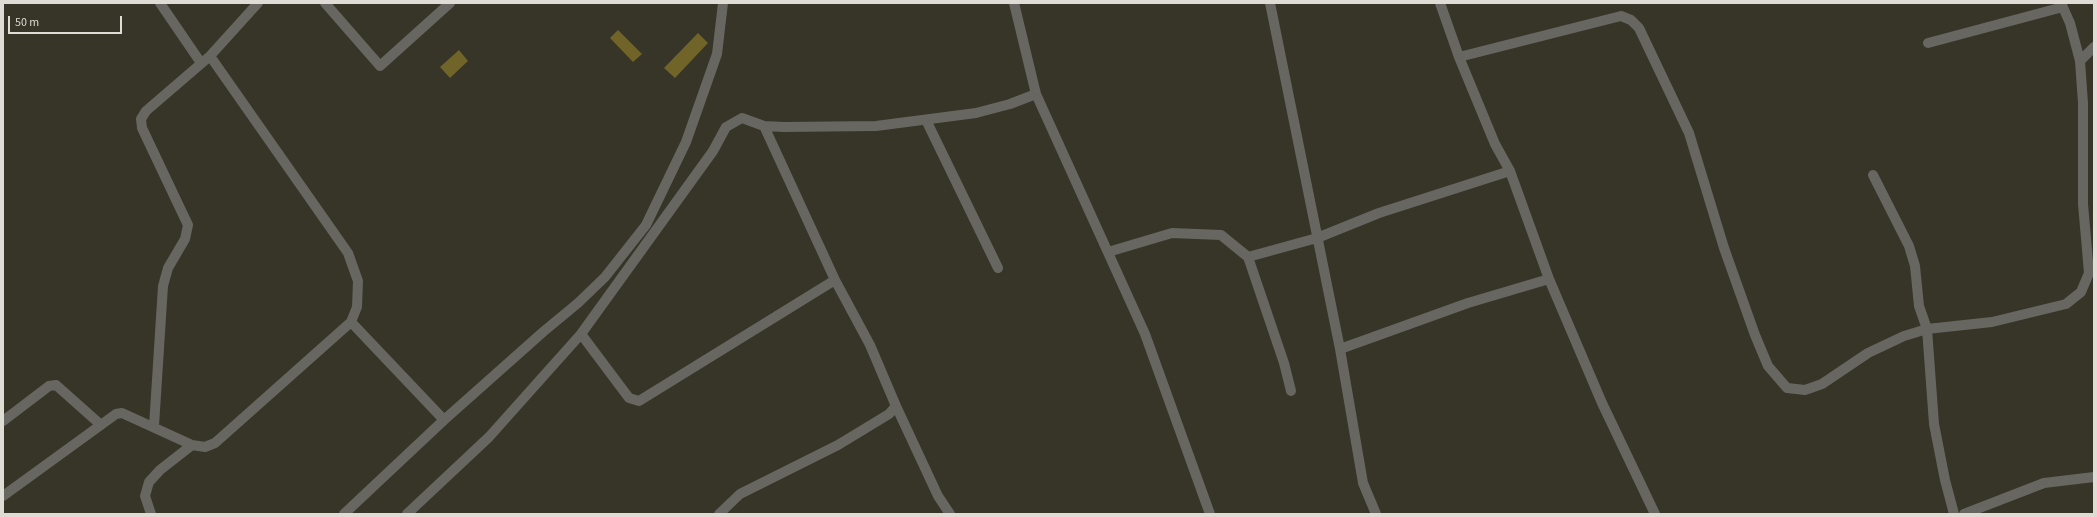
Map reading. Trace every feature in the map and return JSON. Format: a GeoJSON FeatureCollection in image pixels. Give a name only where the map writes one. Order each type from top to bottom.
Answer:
{"type":"FeatureCollection","features":[{"type":"Feature","properties":{"kind":"street"},"geometry":{"type":"LineString","coordinates":[[160,3],[201,63]]}},
{"type":"Feature","properties":{"kind":"street"},"geometry":{"type":"LineString","coordinates":[[154,426],[163,286],[168,268],[186,239],[188,225],[142,128],[141,119],[146,111],[210,56],[258,3]]}},
{"type":"Feature","properties":{"kind":"street"},"geometry":{"type":"LineString","coordinates":[[324,3],[380,66],[450,3]]}},
{"type":"Feature","properties":{"kind":"street"},"geometry":{"type":"LineString","coordinates":[[344,514],[444,420],[578,303],[605,277],[646,225],[686,142],[717,54],[723,3]]}},
{"type":"Feature","properties":{"kind":"street"},"geometry":{"type":"LineString","coordinates":[[1014,3],[1036,94],[1146,334],[1210,514]]}},
{"type":"Feature","properties":{"kind":"street"},"geometry":{"type":"LineString","coordinates":[[1270,3],[1340,349],[1363,483],[1376,514]]}},
{"type":"Feature","properties":{"kind":"street"},"geometry":{"type":"LineString","coordinates":[[1440,3],[1459,57],[1495,144],[1510,171],[1549,280],[1602,403],[1655,514]]}},
{"type":"Feature","properties":{"kind":"street"},"geometry":{"type":"LineString","coordinates":[[1459,57],[1621,16],[1631,20],[1642,34],[1689,133],[1724,248],[1755,335],[1768,366],[1787,388],[1805,390],[1822,384],[1868,354],[1904,336],[1927,329],[2005,319],[2066,304],[2081,292],[2088,273],[2083,204],[2083,103],[2080,61],[2062,5],[1928,43]]}},
{"type":"Feature","properties":{"kind":"street"},"geometry":{"type":"LineString","coordinates":[[2080,61],[2094,47]]}},
{"type":"Feature","properties":{"kind":"street"},"geometry":{"type":"LineString","coordinates":[[3,496],[116,414],[122,413],[154,426],[192,445],[205,447],[215,443],[351,322],[357,307],[358,281],[348,253],[210,56]]}},
{"type":"Feature","properties":{"kind":"street"},"geometry":{"type":"LineString","coordinates":[[407,514],[489,437],[581,334],[713,151],[726,127],[742,118],[764,126],[876,126],[976,113],[1010,104],[1036,94]]}},
{"type":"Feature","properties":{"kind":"street"},"geometry":{"type":"LineString","coordinates":[[926,120],[998,268]]}},
{"type":"Feature","properties":{"kind":"street"},"geometry":{"type":"LineString","coordinates":[[764,126],[835,280],[870,345],[896,406],[938,496],[950,514]]}},
{"type":"Feature","properties":{"kind":"street"},"geometry":{"type":"LineString","coordinates":[[1248,257],[1317,238],[1379,213],[1510,171]]}},
{"type":"Feature","properties":{"kind":"street"},"geometry":{"type":"LineString","coordinates":[[1873,175],[1909,246],[1915,266],[1919,306],[1927,329],[1934,424],[1945,480],[1954,514]]}},
{"type":"Feature","properties":{"kind":"street"},"geometry":{"type":"LineString","coordinates":[[1108,252],[1172,233],[1221,235],[1248,257],[1284,363],[1291,391]]}},
{"type":"Feature","properties":{"kind":"street"},"geometry":{"type":"LineString","coordinates":[[581,334],[629,398],[639,401],[835,280]]}},
{"type":"Feature","properties":{"kind":"street"},"geometry":{"type":"LineString","coordinates":[[1340,349],[1468,303],[1549,280]]}},
{"type":"Feature","properties":{"kind":"street"},"geometry":{"type":"LineString","coordinates":[[351,322],[444,420]]}},
{"type":"Feature","properties":{"kind":"street"},"geometry":{"type":"LineString","coordinates":[[3,421],[49,386],[56,385],[101,425]]}},
{"type":"Feature","properties":{"kind":"street"},"geometry":{"type":"LineString","coordinates":[[719,514],[740,494],[838,444],[889,414],[896,406]]}},
{"type":"Feature","properties":{"kind":"street"},"geometry":{"type":"LineString","coordinates":[[151,514],[145,496],[149,482],[160,470],[192,445]]}},
{"type":"Feature","properties":{"kind":"street"},"geometry":{"type":"LineString","coordinates":[[1964,514],[2044,483],[2094,477]]}},
{"type":"Feature","properties":{"kind":"building"},"geometry":{"type":"Polygon","coordinates":[[[618,30],[642,54],[633,62],[610,38],[618,30]]]}},
{"type":"Feature","properties":{"kind":"building"},"geometry":{"type":"Polygon","coordinates":[[[698,33],[708,43],[675,78],[664,68],[698,33]]]}},
{"type":"Feature","properties":{"kind":"building"},"geometry":{"type":"Polygon","coordinates":[[[459,50],[468,61],[450,78],[440,67],[459,50]]]}}]}
